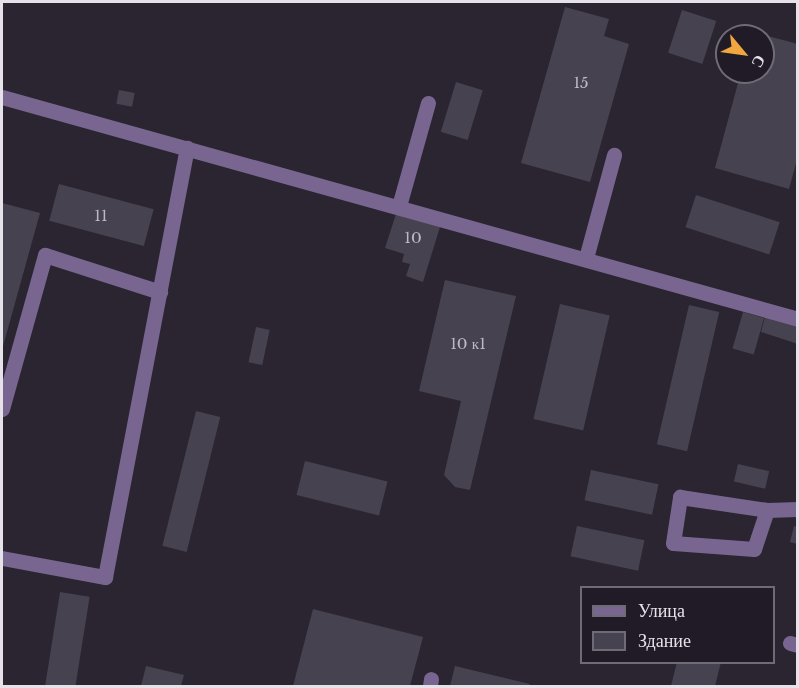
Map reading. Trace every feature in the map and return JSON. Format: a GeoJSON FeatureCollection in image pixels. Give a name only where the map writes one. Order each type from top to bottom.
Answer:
{"type":"FeatureCollection","features":[{"type":"Feature","properties":{"kind":"street"},"geometry":{"type":"LineString","coordinates":[[2,97],[586,258],[798,319]]}},
{"type":"Feature","properties":{"kind":"street"},"geometry":{"type":"LineString","coordinates":[[399,206],[428,103]]}},
{"type":"Feature","properties":{"kind":"street"},"geometry":{"type":"LineString","coordinates":[[2,558],[105,577],[187,148]]}},
{"type":"Feature","properties":{"kind":"street"},"geometry":{"type":"LineString","coordinates":[[586,258],[614,155]]}},
{"type":"Feature","properties":{"kind":"street"},"geometry":{"type":"LineString","coordinates":[[2,409],[45,255],[160,292]]}},
{"type":"Feature","properties":{"kind":"street"},"geometry":{"type":"LineString","coordinates":[[766,510],[754,549],[673,543],[680,497],[766,510],[798,509]]}},
{"type":"Feature","properties":{"kind":"building"},"geometry":{"type":"Polygon","coordinates":[[[565,7],[609,19],[604,36],[629,44],[590,182],[521,163],[565,7]]]}},
{"type":"Feature","properties":{"kind":"building"},"geometry":{"type":"Polygon","coordinates":[[[682,10],[716,21],[702,64],[668,53],[682,10]]]}},
{"type":"Feature","properties":{"kind":"building"},"geometry":{"type":"Polygon","coordinates":[[[775,38],[798,44],[798,156],[789,189],[715,168],[738,84],[775,84],[775,38]]]}},
{"type":"Feature","properties":{"kind":"building"},"geometry":{"type":"Polygon","coordinates":[[[456,82],[483,90],[468,140],[441,132],[456,82]]]}},
{"type":"Feature","properties":{"kind":"building"},"geometry":{"type":"Polygon","coordinates":[[[119,90],[135,93],[132,107],[116,104],[119,90]]]}},
{"type":"Feature","properties":{"kind":"building"},"geometry":{"type":"Polygon","coordinates":[[[59,184],[154,209],[144,246],[49,221],[59,184]]]}},
{"type":"Feature","properties":{"kind":"building"},"geometry":{"type":"Polygon","coordinates":[[[696,195],[780,222],[769,255],[685,227],[696,195]]]}},
{"type":"Feature","properties":{"kind":"building"},"geometry":{"type":"Polygon","coordinates":[[[2,203],[40,213],[2,350],[2,203]]]}},
{"type":"Feature","properties":{"kind":"building"},"geometry":{"type":"Polygon","coordinates":[[[396,214],[440,227],[423,282],[406,276],[410,264],[402,262],[404,254],[385,248],[396,214]]]}},
{"type":"Feature","properties":{"kind":"building"},"geometry":{"type":"Polygon","coordinates":[[[445,280],[516,296],[470,490],[455,487],[444,475],[461,401],[419,391],[445,280]]]}},
{"type":"Feature","properties":{"kind":"building"},"geometry":{"type":"Polygon","coordinates":[[[560,304],[610,315],[583,430],[533,419],[560,304]]]}},
{"type":"Feature","properties":{"kind":"building"},"geometry":{"type":"Polygon","coordinates":[[[689,305],[719,312],[687,451],[657,444],[689,305]]]}},
{"type":"Feature","properties":{"kind":"building"},"geometry":{"type":"Polygon","coordinates":[[[743,312],[764,318],[754,355],[733,349],[743,312]]]}},
{"type":"Feature","properties":{"kind":"building"},"geometry":{"type":"Polygon","coordinates":[[[766,313],[798,325],[798,344],[761,332],[766,313]]]}},
{"type":"Feature","properties":{"kind":"building"},"geometry":{"type":"Polygon","coordinates":[[[256,327],[270,330],[262,365],[249,362],[256,327]]]}},
{"type":"Feature","properties":{"kind":"building"},"geometry":{"type":"Polygon","coordinates":[[[196,411],[220,417],[187,552],[162,546],[196,411]]]}},
{"type":"Feature","properties":{"kind":"building"},"geometry":{"type":"Polygon","coordinates":[[[305,461],[387,482],[379,516],[297,495],[305,461]]]}},
{"type":"Feature","properties":{"kind":"building"},"geometry":{"type":"Polygon","coordinates":[[[738,464],[769,471],[765,489],[734,482],[738,464]]]}},
{"type":"Feature","properties":{"kind":"building"},"geometry":{"type":"Polygon","coordinates":[[[591,470],[658,484],[652,515],[585,500],[591,470]]]}},
{"type":"Feature","properties":{"kind":"building"},"geometry":{"type":"Polygon","coordinates":[[[577,526],[644,540],[638,571],[571,556],[577,526]]]}},
{"type":"Feature","properties":{"kind":"building"},"geometry":{"type":"Polygon","coordinates":[[[794,526],[798,527],[798,544],[790,542],[794,526]]]}},
{"type":"Feature","properties":{"kind":"building"},"geometry":{"type":"Polygon","coordinates":[[[60,592],[90,597],[75,686],[45,686],[60,592]]]}},
{"type":"Feature","properties":{"kind":"building"},"geometry":{"type":"Polygon","coordinates":[[[313,609],[423,637],[410,686],[293,686],[313,609]]]}},
{"type":"Feature","properties":{"kind":"building"},"geometry":{"type":"Polygon","coordinates":[[[676,664],[720,664],[715,686],[671,686],[676,664]]]}},
{"type":"Feature","properties":{"kind":"building"},"geometry":{"type":"Polygon","coordinates":[[[146,666],[184,675],[181,686],[141,686],[146,666]]]}},
{"type":"Feature","properties":{"kind":"building"},"geometry":{"type":"Polygon","coordinates":[[[455,666],[530,684],[529,686],[450,686],[455,666]]]}}]}
